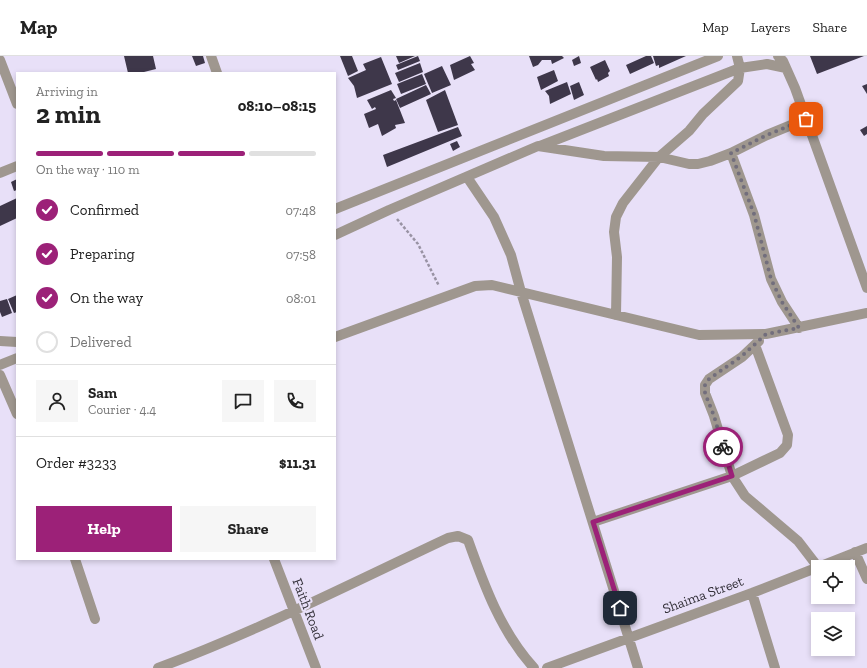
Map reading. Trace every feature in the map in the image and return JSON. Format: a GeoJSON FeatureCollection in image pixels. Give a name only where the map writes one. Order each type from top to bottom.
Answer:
{"type":"FeatureCollection","features":[{"type":"Feature","properties":{"kind":"street"},"geometry":{"type":"LineString","coordinates":[[211,56],[217,72]]}},
{"type":"Feature","properties":{"kind":"street"},"geometry":{"type":"LineString","coordinates":[[336,209],[718,56]]}},
{"type":"Feature","properties":{"kind":"street"},"geometry":{"type":"LineString","coordinates":[[616,315],[617,257],[614,232],[616,217],[623,203],[659,157],[689,131],[703,114],[738,81],[740,68],[737,56]]}},
{"type":"Feature","properties":{"kind":"street"},"geometry":{"type":"LineString","coordinates":[[778,56],[783,61],[795,88],[867,288]]}},
{"type":"Feature","properties":{"kind":"street"},"geometry":{"type":"LineString","coordinates":[[0,60],[16,101]]}},
{"type":"Feature","properties":{"kind":"street"},"geometry":{"type":"LineString","coordinates":[[336,236],[389,210],[538,146],[740,68],[767,64],[786,68]]}},
{"type":"Feature","properties":{"kind":"street"},"geometry":{"type":"LineString","coordinates":[[538,146],[604,156],[659,157],[689,164],[698,164],[731,153],[767,135],[806,119]]}},
{"type":"Feature","properties":{"kind":"street"},"geometry":{"type":"LineString","coordinates":[[731,153],[754,214],[771,279],[782,302],[799,328]]}},
{"type":"Feature","properties":{"kind":"street"},"geometry":{"type":"LineString","coordinates":[[0,173],[16,166]]}},
{"type":"Feature","properties":{"kind":"street"},"geometry":{"type":"LineString","coordinates":[[467,177],[494,217],[511,256],[638,668]]}},
{"type":"Feature","properties":{"kind":"street"},"geometry":{"type":"LineString","coordinates":[[336,337],[476,286],[492,285],[699,336],[766,334],[867,313]]}},
{"type":"Feature","properties":{"kind":"street"},"geometry":{"type":"LineString","coordinates":[[766,334],[742,356],[709,379],[705,385],[705,393],[714,416],[732,476],[745,496],[798,541],[813,560]]}},
{"type":"Feature","properties":{"kind":"street"},"geometry":{"type":"LineString","coordinates":[[0,341],[16,342]]}},
{"type":"Feature","properties":{"kind":"street"},"geometry":{"type":"LineString","coordinates":[[593,522],[732,476],[780,453],[787,445],[788,435],[755,345]]}},
{"type":"Feature","properties":{"kind":"street"},"geometry":{"type":"LineString","coordinates":[[0,365],[16,358]]}},
{"type":"Feature","properties":{"kind":"street"},"geometry":{"type":"LineString","coordinates":[[0,375],[16,412]]}},
{"type":"Feature","properties":{"kind":"street"},"geometry":{"type":"LineString","coordinates":[[158,668],[204,651],[448,538],[458,536],[468,540],[487,593],[513,642],[534,668]]}},
{"type":"Feature","properties":{"kind":"street","name":"Shaima Street"},"geometry":{"type":"LineString","coordinates":[[835,560],[867,548]]}},
{"type":"Feature","properties":{"kind":"street"},"geometry":{"type":"LineString","coordinates":[[855,552],[867,579]]}},
{"type":"Feature","properties":{"kind":"street"},"geometry":{"type":"LineString","coordinates":[[75,560],[95,619]]}},
{"type":"Feature","properties":{"kind":"street","name":"Faith Road"},"geometry":{"type":"LineString","coordinates":[[274,560],[316,668]]}},
{"type":"Feature","properties":{"kind":"street","name":"Shaima Street"},"geometry":{"type":"LineString","coordinates":[[547,668],[752,593],[811,570]]}},
{"type":"Feature","properties":{"kind":"street"},"geometry":{"type":"LineString","coordinates":[[752,593],[775,668]]}},
{"type":"Feature","properties":{"kind":"path"},"geometry":{"type":"LineString","coordinates":[[389,210],[418,244],[445,297]]}},
{"type":"Feature","properties":{"kind":"building"},"geometry":{"type":"Polygon","coordinates":[[[124,56],[153,56],[156,69],[144,72],[128,72],[124,56]]]}},
{"type":"Feature","properties":{"kind":"building"},"geometry":{"type":"Polygon","coordinates":[[[192,56],[203,56],[205,63],[196,66],[192,56]]]}},
{"type":"Feature","properties":{"kind":"building"},"geometry":{"type":"Polygon","coordinates":[[[340,56],[352,56],[358,71],[348,76],[340,56]]]}},
{"type":"Feature","properties":{"kind":"building"},"geometry":{"type":"Polygon","coordinates":[[[396,56],[415,56],[399,63],[396,56]]]}},
{"type":"Feature","properties":{"kind":"building"},"geometry":{"type":"Polygon","coordinates":[[[418,56],[420,61],[398,70],[396,65],[418,56]]]}},
{"type":"Feature","properties":{"kind":"building"},"geometry":{"type":"Polygon","coordinates":[[[470,56],[474,63],[471,64],[475,70],[454,80],[450,65],[470,56]]]}},
{"type":"Feature","properties":{"kind":"building"},"geometry":{"type":"Polygon","coordinates":[[[529,56],[562,56],[564,58],[552,64],[551,60],[542,60],[538,65],[533,67],[529,56]]]}},
{"type":"Feature","properties":{"kind":"building"},"geometry":{"type":"Polygon","coordinates":[[[579,56],[581,63],[574,66],[572,60],[579,56]]]}},
{"type":"Feature","properties":{"kind":"building"},"geometry":{"type":"Polygon","coordinates":[[[646,56],[651,56],[654,63],[630,74],[626,65],[646,56]]]}},
{"type":"Feature","properties":{"kind":"building"},"geometry":{"type":"Polygon","coordinates":[[[653,56],[686,56],[659,68],[659,65],[656,66],[653,56]]]}},
{"type":"Feature","properties":{"kind":"building"},"geometry":{"type":"Polygon","coordinates":[[[810,56],[864,56],[817,74],[810,56]]]}},
{"type":"Feature","properties":{"kind":"building"},"geometry":{"type":"Polygon","coordinates":[[[381,57],[392,84],[357,98],[354,86],[348,78],[366,70],[363,64],[381,57]]]}},
{"type":"Feature","properties":{"kind":"building"},"geometry":{"type":"Polygon","coordinates":[[[605,60],[610,71],[608,73],[609,76],[598,82],[590,67],[605,60]]]}},
{"type":"Feature","properties":{"kind":"building"},"geometry":{"type":"Polygon","coordinates":[[[420,63],[423,72],[399,82],[395,73],[420,63]]]}},
{"type":"Feature","properties":{"kind":"building"},"geometry":{"type":"Polygon","coordinates":[[[442,66],[451,85],[432,93],[424,74],[442,66]]]}},
{"type":"Feature","properties":{"kind":"building"},"geometry":{"type":"Polygon","coordinates":[[[554,70],[558,81],[541,90],[537,77],[554,70]]]}},
{"type":"Feature","properties":{"kind":"building"},"geometry":{"type":"Polygon","coordinates":[[[422,74],[426,84],[401,94],[397,84],[422,74]]]}},
{"type":"Feature","properties":{"kind":"building"},"geometry":{"type":"Polygon","coordinates":[[[567,82],[571,94],[550,104],[549,96],[545,91],[567,82]]]}},
{"type":"Feature","properties":{"kind":"building"},"geometry":{"type":"Polygon","coordinates":[[[579,82],[584,95],[574,100],[570,86],[579,82]]]}},
{"type":"Feature","properties":{"kind":"building"},"geometry":{"type":"Polygon","coordinates":[[[867,84],[867,94],[862,86],[867,84]]]}},
{"type":"Feature","properties":{"kind":"building"},"geometry":{"type":"Polygon","coordinates":[[[426,85],[431,94],[400,108],[396,99],[426,85]]]}},
{"type":"Feature","properties":{"kind":"building"},"geometry":{"type":"Polygon","coordinates":[[[391,90],[396,98],[393,99],[394,101],[396,100],[405,123],[395,125],[396,128],[382,136],[378,124],[369,128],[364,114],[376,109],[375,107],[372,109],[367,100],[391,90]]]}},
{"type":"Feature","properties":{"kind":"building"},"geometry":{"type":"Polygon","coordinates":[[[445,90],[458,125],[438,132],[426,100],[445,90]]]}},
{"type":"Feature","properties":{"kind":"building"},"geometry":{"type":"Polygon","coordinates":[[[867,126],[867,134],[864,136],[860,130],[867,126]]]}},
{"type":"Feature","properties":{"kind":"building"},"geometry":{"type":"Polygon","coordinates":[[[458,127],[462,136],[387,167],[383,155],[458,127]]]}},
{"type":"Feature","properties":{"kind":"building"},"geometry":{"type":"Polygon","coordinates":[[[457,141],[460,147],[453,151],[450,144],[457,141]]]}},
{"type":"Feature","properties":{"kind":"building"},"geometry":{"type":"Polygon","coordinates":[[[16,180],[16,190],[14,191],[11,182],[16,180]]]}},
{"type":"Feature","properties":{"kind":"building"},"geometry":{"type":"Polygon","coordinates":[[[16,198],[16,218],[0,226],[0,206],[16,198]]]}},
{"type":"Feature","properties":{"kind":"building"},"geometry":{"type":"Polygon","coordinates":[[[16,295],[16,312],[14,313],[8,299],[16,295]]]}},
{"type":"Feature","properties":{"kind":"building"},"geometry":{"type":"Polygon","coordinates":[[[7,299],[12,313],[2,317],[0,312],[0,301],[7,299]]]}},
{"type":"Feature","properties":{"kind":"way so far"},"geometry":{"type":"LineString","coordinates":[[723,447],[714,416],[705,393],[705,385],[709,379],[742,356],[766,334],[799,328],[782,302],[771,279],[754,214],[731,153],[767,135],[806,119]]}},
{"type":"Feature","properties":{"kind":"route"},"geometry":{"type":"LineString","coordinates":[[620,608],[593,522],[732,476],[723,447]]}}]}
